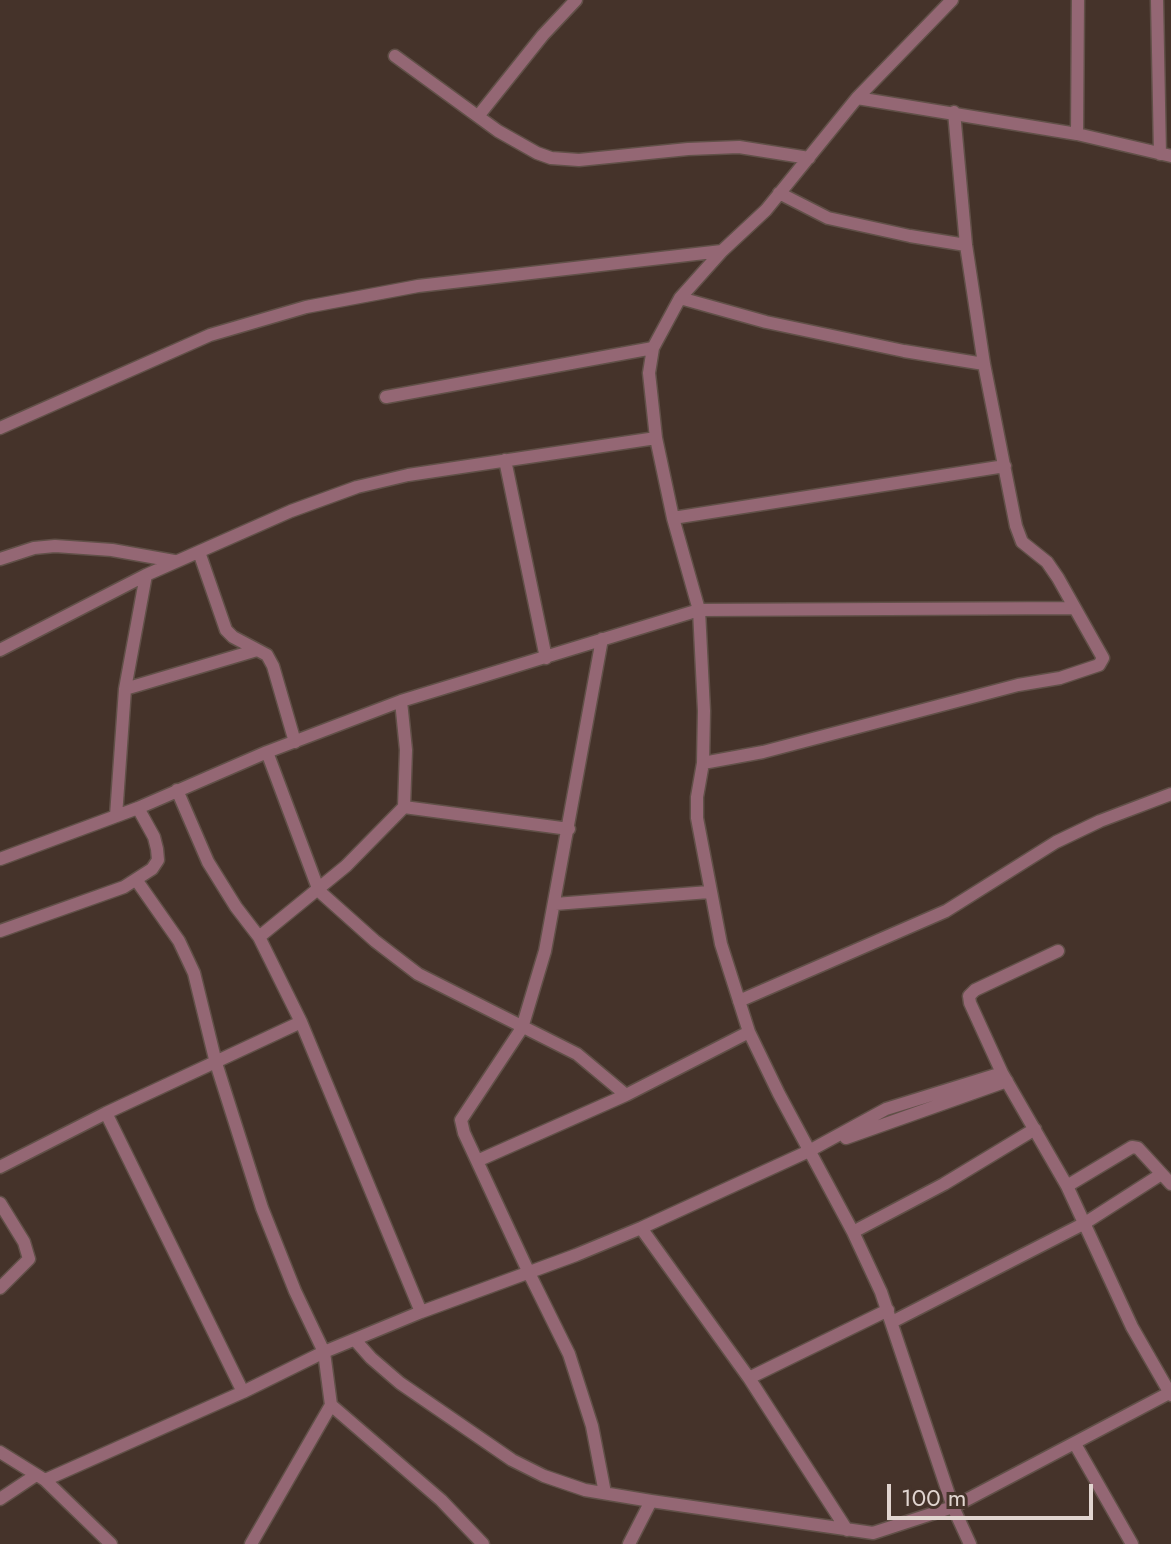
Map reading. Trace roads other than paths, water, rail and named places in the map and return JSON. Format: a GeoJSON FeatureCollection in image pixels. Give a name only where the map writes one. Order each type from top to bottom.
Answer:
{"type":"FeatureCollection","features":[{"type":"Feature","properties":{"kind":"street"},"geometry":{"type":"LineString","coordinates":[[479,115],[543,35],[576,0]]}},
{"type":"Feature","properties":{"kind":"street"},"geometry":{"type":"LineString","coordinates":[[952,0],[857,98],[766,210],[722,251],[680,298],[653,348],[649,385],[656,438],[673,518],[699,610],[703,763],[697,818],[721,944],[749,1032],[853,1232],[890,1316],[953,1507],[970,1544]]}},
{"type":"Feature","properties":{"kind":"street"},"geometry":{"type":"LineString","coordinates":[[1077,134],[1078,0]]}},
{"type":"Feature","properties":{"kind":"street"},"geometry":{"type":"LineString","coordinates":[[857,98],[1077,134],[1166,155],[1157,0]]}},
{"type":"Feature","properties":{"kind":"street"},"geometry":{"type":"LineString","coordinates":[[1157,35],[1171,33]]}},
{"type":"Feature","properties":{"kind":"street"},"geometry":{"type":"LineString","coordinates":[[395,56],[498,131],[537,153],[566,160],[739,147],[809,158]]}},
{"type":"Feature","properties":{"kind":"street"},"geometry":{"type":"LineString","coordinates":[[703,763],[763,752],[1090,669],[1099,665],[1103,658],[1047,562],[1022,542],[984,364],[966,245],[954,112]]}},
{"type":"Feature","properties":{"kind":"street"},"geometry":{"type":"LineString","coordinates":[[779,193],[828,218],[966,245]]}},
{"type":"Feature","properties":{"kind":"street"},"geometry":{"type":"LineString","coordinates":[[0,428],[210,335],[306,307],[418,286],[722,251]]}},
{"type":"Feature","properties":{"kind":"street"},"geometry":{"type":"LineString","coordinates":[[680,298],[766,322],[984,364]]}},
{"type":"Feature","properties":{"kind":"street"},"geometry":{"type":"LineString","coordinates":[[386,397],[653,348]]}},
{"type":"Feature","properties":{"kind":"street"},"geometry":{"type":"LineString","coordinates":[[0,650],[176,561],[291,511],[357,487],[408,475],[656,438]]}},
{"type":"Feature","properties":{"kind":"street"},"geometry":{"type":"LineString","coordinates":[[505,460],[546,658]]}},
{"type":"Feature","properties":{"kind":"street"},"geometry":{"type":"LineString","coordinates":[[673,518],[1005,466]]}},
{"type":"Feature","properties":{"kind":"street"},"geometry":{"type":"LineString","coordinates":[[0,559],[34,548],[55,546],[112,550],[176,561]]}},
{"type":"Feature","properties":{"kind":"street"},"geometry":{"type":"LineString","coordinates":[[199,552],[226,630],[267,655],[273,666],[295,742]]}},
{"type":"Feature","properties":{"kind":"street"},"geometry":{"type":"LineString","coordinates":[[116,816],[125,689],[146,575]]}},
{"type":"Feature","properties":{"kind":"street"},"geometry":{"type":"LineString","coordinates":[[0,859],[138,808],[267,752],[401,701],[699,610],[1075,608]]}},
{"type":"Feature","properties":{"kind":"street"},"geometry":{"type":"LineString","coordinates":[[602,639],[545,951],[522,1028],[461,1120],[477,1161],[569,1354],[592,1426],[605,1493]]}},
{"type":"Feature","properties":{"kind":"street"},"geometry":{"type":"LineString","coordinates":[[125,689],[257,650]]}},
{"type":"Feature","properties":{"kind":"street"},"geometry":{"type":"LineString","coordinates":[[259,937],[319,891],[377,838],[404,807],[406,750],[401,701]]}},
{"type":"Feature","properties":{"kind":"street"},"geometry":{"type":"LineString","coordinates":[[267,752],[319,891],[411,969],[577,1054],[626,1095]]}},
{"type":"Feature","properties":{"kind":"street"},"geometry":{"type":"LineString","coordinates":[[177,790],[196,839],[236,907],[259,937],[301,1022],[421,1312]]}},
{"type":"Feature","properties":{"kind":"street"},"geometry":{"type":"LineString","coordinates":[[739,1001],[946,911],[1048,847],[1100,821],[1171,794]]}},
{"type":"Feature","properties":{"kind":"street"},"geometry":{"type":"LineString","coordinates":[[404,807],[569,829]]}},
{"type":"Feature","properties":{"kind":"street"},"geometry":{"type":"LineString","coordinates":[[0,931],[137,881],[152,869],[158,860],[154,837],[138,808]]}},
{"type":"Feature","properties":{"kind":"street"},"geometry":{"type":"LineString","coordinates":[[137,881],[160,912],[194,973],[216,1063],[262,1208],[295,1291],[324,1352],[331,1405],[251,1544]]}},
{"type":"Feature","properties":{"kind":"street"},"geometry":{"type":"LineString","coordinates":[[555,904],[709,892]]}},
{"type":"Feature","properties":{"kind":"street"},"geometry":{"type":"LineString","coordinates":[[355,1340],[400,1383],[512,1460],[544,1476],[585,1490],[847,1530],[874,1539],[953,1507],[1171,1393],[1132,1327],[1067,1186],[1005,1077],[970,1003],[969,996],[975,990],[1058,951]]}},
{"type":"Feature","properties":{"kind":"street"},"geometry":{"type":"LineString","coordinates":[[0,1167],[106,1113],[301,1022]]}},
{"type":"Feature","properties":{"kind":"street"},"geometry":{"type":"LineString","coordinates":[[477,1161],[626,1095],[749,1032]]}},
{"type":"Feature","properties":{"kind":"street"},"geometry":{"type":"LineString","coordinates":[[0,1499],[41,1477],[243,1392],[324,1352],[641,1228],[809,1151],[886,1109],[1005,1077]]}},
{"type":"Feature","properties":{"kind":"street"},"geometry":{"type":"LineString","coordinates":[[106,1113],[243,1392]]}},
{"type":"Feature","properties":{"kind":"street"},"geometry":{"type":"LineString","coordinates":[[853,1232],[944,1184],[1035,1129]]}},
{"type":"Feature","properties":{"kind":"street"},"geometry":{"type":"LineString","coordinates":[[1067,1186],[1132,1147],[1138,1148],[1171,1184]]}},
{"type":"Feature","properties":{"kind":"street"},"geometry":{"type":"LineString","coordinates":[[749,1378],[890,1316],[1085,1223],[1160,1175]]}},
{"type":"Feature","properties":{"kind":"street"},"geometry":{"type":"LineString","coordinates":[[0,1203],[24,1242],[29,1259],[0,1288]]}},
{"type":"Feature","properties":{"kind":"street"},"geometry":{"type":"LineString","coordinates":[[641,1228],[749,1378],[847,1530]]}},
{"type":"Feature","properties":{"kind":"street"},"geometry":{"type":"LineString","coordinates":[[331,1405],[441,1500],[483,1544]]}},
{"type":"Feature","properties":{"kind":"street"},"geometry":{"type":"LineString","coordinates":[[1075,1444],[1132,1544]]}},
{"type":"Feature","properties":{"kind":"street"},"geometry":{"type":"LineString","coordinates":[[0,1452],[41,1477],[111,1544]]}},
{"type":"Feature","properties":{"kind":"street"},"geometry":{"type":"LineString","coordinates":[[629,1544],[651,1501]]}}]}
